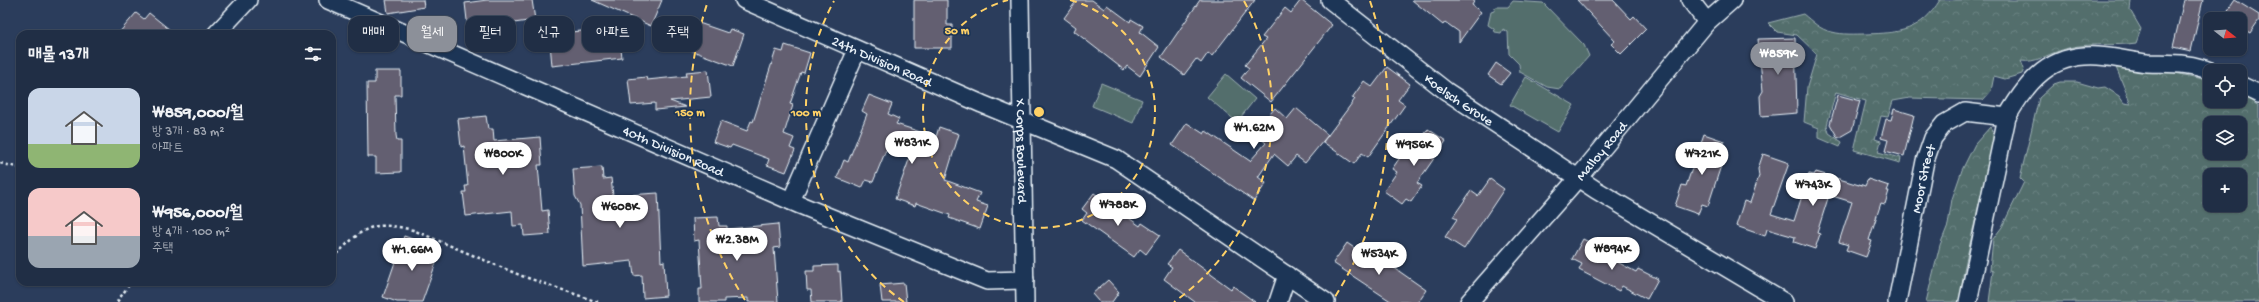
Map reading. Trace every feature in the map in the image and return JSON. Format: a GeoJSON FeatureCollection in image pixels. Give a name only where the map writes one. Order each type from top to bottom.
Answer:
{"type":"FeatureCollection","features":[{"type":"Feature","properties":{"kind":"street"},"geometry":{"type":"LineString","coordinates":[[220,30],[248,0]]}},
{"type":"Feature","properties":{"kind":"street","name":"40th Division Road"},"geometry":{"type":"LineString","coordinates":[[328,0],[791,201],[987,281],[1025,280]]}},
{"type":"Feature","properties":{"kind":"street","name":"24th Division Road"},"geometry":{"type":"LineString","coordinates":[[744,0],[857,50],[1116,159],[1326,302]]}},
{"type":"Feature","properties":{"kind":"street","name":"X Corps Boulevard"},"geometry":{"type":"LineString","coordinates":[[1020,0],[1025,302]]}},
{"type":"Feature","properties":{"kind":"street","name":"Koelsch Grove"},"geometry":{"type":"LineString","coordinates":[[1330,0],[1446,91],[1596,190],[1784,302]]}},
{"type":"Feature","properties":{"kind":"street"},"geometry":{"type":"LineString","coordinates":[[1690,0],[1707,22]]}},
{"type":"Feature","properties":{"kind":"street","name":"Malloy Road"},"geometry":{"type":"LineString","coordinates":[[1469,302],[1578,178],[1707,22],[1732,0]]}},
{"type":"Feature","properties":{"kind":"street"},"geometry":{"type":"LineString","coordinates":[[791,201],[857,50]]}},
{"type":"Feature","properties":{"kind":"street"},"geometry":{"type":"LineString","coordinates":[[1968,302],[2007,117],[2022,92],[2039,72],[2050,66],[2070,60],[2097,56],[2147,63],[2178,63],[2198,66],[2203,68]]}},
{"type":"Feature","properties":{"kind":"street"},"geometry":{"type":"LineString","coordinates":[[2247,88],[2259,94]]}},
{"type":"Feature","properties":{"kind":"street","name":"Moor Street"},"geometry":{"type":"LineString","coordinates":[[1897,302],[1925,161],[1933,138],[1944,124],[1965,112],[2007,117]]}},
{"type":"Feature","properties":{"kind":"street"},"geometry":{"type":"LineString","coordinates":[[1278,302],[1287,275]]}},
{"type":"Feature","properties":{"kind":"path"},"geometry":{"type":"LineString","coordinates":[[0,163],[16,167]]}},
{"type":"Feature","properties":{"kind":"path"},"geometry":{"type":"LineString","coordinates":[[336,254],[365,228],[380,224],[395,226],[413,230],[522,276],[598,302]]}},
{"type":"Feature","properties":{"kind":"path"},"geometry":{"type":"LineString","coordinates":[[117,302],[128,286]]}},
{"type":"Feature","properties":{"kind":"green space"},"geometry":{"type":"Polygon","coordinates":[[[1940,0],[2131,0],[2130,10],[2141,29],[2136,43],[2078,46],[2059,51],[2036,60],[2021,61],[2024,69],[2022,74],[2005,79],[1994,76],[1991,91],[1983,100],[1910,98],[1893,101],[1888,117],[1881,116],[1875,139],[1881,141],[1878,152],[1901,158],[1900,163],[1854,150],[1866,101],[1836,92],[1827,125],[1829,133],[1842,142],[1840,147],[1819,138],[1819,128],[1804,122],[1807,87],[1817,54],[1797,35],[1777,32],[1768,23],[1803,14],[1820,27],[1836,33],[1889,33],[1909,28],[1917,24],[1933,10],[1940,0]]]}},
{"type":"Feature","properties":{"kind":"green space"},"geometry":{"type":"Polygon","coordinates":[[[1513,1],[1543,3],[1584,45],[1589,56],[1560,89],[1547,87],[1520,72],[1519,64],[1509,54],[1508,32],[1503,29],[1501,33],[1495,32],[1494,29],[1488,25],[1491,12],[1494,11],[1495,7],[1508,7],[1513,1]]]}},
{"type":"Feature","properties":{"kind":"green space"},"geometry":{"type":"Polygon","coordinates":[[[2115,65],[2161,70],[2203,79],[2203,108],[2247,108],[2247,98],[2259,106],[2259,302],[1989,302],[1993,271],[1990,270],[1993,239],[2002,227],[2024,182],[2020,178],[2039,98],[2054,84],[2060,82],[2077,82],[2098,88],[2105,87],[2119,96],[2124,103],[2131,104],[2115,65]]]}},
{"type":"Feature","properties":{"kind":"green space"},"geometry":{"type":"Polygon","coordinates":[[[1226,74],[1255,99],[1237,122],[1207,97],[1226,74]]]}},
{"type":"Feature","properties":{"kind":"green space"},"geometry":{"type":"Polygon","coordinates":[[[1526,77],[1574,105],[1558,132],[1510,105],[1526,77]]]}},
{"type":"Feature","properties":{"kind":"green space"},"geometry":{"type":"Polygon","coordinates":[[[1101,83],[1142,100],[1133,123],[1092,106],[1101,83]]]}},
{"type":"Feature","properties":{"kind":"green space"},"geometry":{"type":"Polygon","coordinates":[[[1990,127],[1993,132],[1993,142],[1964,270],[1960,302],[1926,302],[1940,245],[1948,225],[1952,199],[1962,170],[1975,144],[1990,127]]]}},
{"type":"Feature","properties":{"kind":"building"},"geometry":{"type":"Polygon","coordinates":[[[386,0],[423,0],[424,7],[388,13],[386,0]]]}},
{"type":"Feature","properties":{"kind":"building"},"geometry":{"type":"Polygon","coordinates":[[[487,0],[532,0],[534,16],[524,16],[524,22],[516,23],[516,16],[466,16],[465,3],[487,0]]]}},
{"type":"Feature","properties":{"kind":"building"},"geometry":{"type":"Polygon","coordinates":[[[592,0],[662,0],[655,16],[652,16],[651,26],[644,23],[644,16],[628,16],[592,0]]]}},
{"type":"Feature","properties":{"kind":"building"},"geometry":{"type":"Polygon","coordinates":[[[914,0],[947,0],[947,25],[952,25],[952,48],[914,48],[914,0]]]}},
{"type":"Feature","properties":{"kind":"building"},"geometry":{"type":"Polygon","coordinates":[[[1077,0],[1092,0],[1104,9],[1107,5],[1130,22],[1131,19],[1143,26],[1140,32],[1159,47],[1140,76],[1127,66],[1124,70],[1074,31],[1076,27],[1064,18],[1077,0]]]}},
{"type":"Feature","properties":{"kind":"building"},"geometry":{"type":"Polygon","coordinates":[[[1200,0],[1255,0],[1212,56],[1208,53],[1201,63],[1196,59],[1184,75],[1161,57],[1200,0]]]}},
{"type":"Feature","properties":{"kind":"building"},"geometry":{"type":"Polygon","coordinates":[[[1301,0],[1332,25],[1271,102],[1241,78],[1249,68],[1245,65],[1266,39],[1262,37],[1285,8],[1291,13],[1301,0]]]}},
{"type":"Feature","properties":{"kind":"building"},"geometry":{"type":"Polygon","coordinates":[[[1412,0],[1475,0],[1472,5],[1481,12],[1459,42],[1459,32],[1445,22],[1443,25],[1412,0]]]}},
{"type":"Feature","properties":{"kind":"building"},"geometry":{"type":"Polygon","coordinates":[[[1577,0],[1613,0],[1631,19],[1634,16],[1646,29],[1621,54],[1611,44],[1615,41],[1577,0]]]}},
{"type":"Feature","properties":{"kind":"building"},"geometry":{"type":"Polygon","coordinates":[[[2184,0],[2203,0],[2191,51],[2173,47],[2184,0]]]}},
{"type":"Feature","properties":{"kind":"building"},"geometry":{"type":"Polygon","coordinates":[[[2235,0],[2259,15],[2259,20],[2250,33],[2247,31],[2247,12],[2227,12],[2235,0]]]}},
{"type":"Feature","properties":{"kind":"building"},"geometry":{"type":"Polygon","coordinates":[[[136,13],[144,19],[149,13],[170,30],[121,30],[136,13]]]}},
{"type":"Feature","properties":{"kind":"building"},"geometry":{"type":"Polygon","coordinates":[[[702,24],[728,33],[730,29],[744,34],[733,66],[695,52],[702,52],[702,24]]]}},
{"type":"Feature","properties":{"kind":"building"},"geometry":{"type":"Polygon","coordinates":[[[582,31],[582,52],[621,52],[622,58],[552,66],[551,52],[574,52],[574,32],[582,31]]]}},
{"type":"Feature","properties":{"kind":"building"},"geometry":{"type":"Polygon","coordinates":[[[1795,38],[1797,113],[1761,116],[1760,96],[1763,91],[1758,39],[1795,38]]]}},
{"type":"Feature","properties":{"kind":"building"},"geometry":{"type":"Polygon","coordinates":[[[785,45],[810,53],[804,73],[801,72],[790,104],[793,105],[784,134],[794,138],[790,148],[795,150],[786,172],[767,165],[769,159],[732,145],[730,148],[713,142],[721,121],[747,131],[751,121],[753,122],[776,50],[783,52],[785,45]]]}},
{"type":"Feature","properties":{"kind":"building"},"geometry":{"type":"Polygon","coordinates":[[[1496,63],[1510,73],[1501,84],[1488,75],[1496,63]]]}},
{"type":"Feature","properties":{"kind":"building"},"geometry":{"type":"Polygon","coordinates":[[[1387,67],[1410,84],[1398,100],[1405,105],[1368,157],[1362,153],[1354,164],[1323,142],[1355,99],[1352,98],[1364,81],[1372,87],[1387,67]]]}},
{"type":"Feature","properties":{"kind":"building"},"geometry":{"type":"Polygon","coordinates":[[[708,70],[711,97],[670,101],[686,107],[655,110],[655,103],[631,105],[628,79],[646,77],[647,80],[687,76],[686,72],[708,70]]]}},
{"type":"Feature","properties":{"kind":"building"},"geometry":{"type":"Polygon","coordinates":[[[375,71],[401,71],[401,95],[395,95],[396,135],[397,141],[401,141],[401,172],[376,173],[376,157],[368,157],[367,83],[375,83],[375,71]]]}},
{"type":"Feature","properties":{"kind":"building"},"geometry":{"type":"Polygon","coordinates":[[[869,95],[892,104],[888,114],[899,119],[896,124],[936,137],[939,127],[959,134],[945,180],[980,193],[976,202],[988,206],[980,229],[949,218],[950,215],[916,203],[915,206],[895,199],[910,157],[886,150],[873,182],[866,180],[862,188],[837,178],[844,160],[848,162],[867,114],[862,111],[869,95]]]}},
{"type":"Feature","properties":{"kind":"building"},"geometry":{"type":"Polygon","coordinates":[[[1838,95],[1860,101],[1852,130],[1838,138],[1830,124],[1838,95]]]}},
{"type":"Feature","properties":{"kind":"building"},"geometry":{"type":"Polygon","coordinates":[[[1275,108],[1287,119],[1296,108],[1328,135],[1305,163],[1296,156],[1288,166],[1274,154],[1258,177],[1266,183],[1254,201],[1172,145],[1187,123],[1204,134],[1206,131],[1250,161],[1266,143],[1254,133],[1275,108]]]}},
{"type":"Feature","properties":{"kind":"building"},"geometry":{"type":"Polygon","coordinates":[[[1894,109],[1914,115],[1904,156],[1885,151],[1888,140],[1881,138],[1886,119],[1891,120],[1894,109]]]}},
{"type":"Feature","properties":{"kind":"building"},"geometry":{"type":"Polygon","coordinates":[[[486,116],[488,129],[493,129],[494,141],[540,137],[542,165],[538,165],[542,211],[548,210],[550,234],[524,236],[523,225],[513,226],[512,211],[466,216],[463,192],[466,192],[465,186],[468,186],[464,146],[461,147],[458,119],[486,116]]]}},
{"type":"Feature","properties":{"kind":"building"},"geometry":{"type":"Polygon","coordinates":[[[1428,129],[1446,141],[1417,183],[1422,186],[1411,202],[1406,199],[1402,204],[1384,191],[1397,172],[1392,169],[1410,143],[1416,147],[1428,129]]]}},
{"type":"Feature","properties":{"kind":"building"},"geometry":{"type":"Polygon","coordinates":[[[1704,134],[1724,141],[1721,148],[1726,150],[1708,206],[1702,204],[1698,214],[1675,206],[1682,185],[1686,186],[1704,134]]]}},
{"type":"Feature","properties":{"kind":"building"},"geometry":{"type":"Polygon","coordinates":[[[1763,154],[1789,163],[1771,214],[1794,221],[1809,174],[1814,175],[1816,172],[1865,186],[1868,179],[1889,186],[1885,204],[1881,203],[1869,240],[1872,241],[1866,257],[1846,250],[1848,245],[1839,242],[1852,202],[1829,195],[1817,233],[1820,234],[1815,249],[1794,242],[1795,237],[1767,229],[1765,236],[1736,226],[1744,201],[1750,203],[1759,176],[1758,169],[1763,154]]]}},
{"type":"Feature","properties":{"kind":"building"},"geometry":{"type":"Polygon","coordinates":[[[602,167],[603,179],[611,178],[613,196],[658,193],[661,262],[664,261],[666,296],[643,298],[642,275],[634,276],[632,261],[583,266],[580,205],[575,196],[573,169],[602,167]]]}},
{"type":"Feature","properties":{"kind":"building"},"geometry":{"type":"Polygon","coordinates":[[[1490,179],[1504,189],[1464,249],[1445,237],[1457,219],[1453,217],[1471,191],[1478,196],[1490,179]]]}},
{"type":"Feature","properties":{"kind":"building"},"geometry":{"type":"Polygon","coordinates":[[[1094,193],[1140,226],[1142,223],[1160,235],[1146,254],[1140,249],[1134,257],[1082,220],[1087,213],[1082,209],[1094,193]]]}},
{"type":"Feature","properties":{"kind":"building"},"geometry":{"type":"Polygon","coordinates":[[[718,217],[719,226],[727,226],[727,229],[778,224],[780,247],[774,248],[778,302],[748,302],[748,298],[724,299],[724,302],[699,302],[699,289],[702,289],[699,240],[694,241],[693,218],[718,217]]]}},
{"type":"Feature","properties":{"kind":"building"},"geometry":{"type":"Polygon","coordinates":[[[404,236],[441,249],[422,302],[397,302],[383,297],[404,236]]]}},
{"type":"Feature","properties":{"kind":"building"},"geometry":{"type":"Polygon","coordinates":[[[1583,239],[1608,252],[1606,256],[1636,272],[1638,269],[1658,279],[1647,299],[1622,286],[1619,291],[1579,270],[1582,264],[1572,259],[1583,239]]]}},
{"type":"Feature","properties":{"kind":"building"},"geometry":{"type":"Polygon","coordinates":[[[1347,243],[1366,256],[1370,251],[1426,290],[1418,302],[1392,302],[1333,263],[1347,243]]]}},
{"type":"Feature","properties":{"kind":"building"},"geometry":{"type":"Polygon","coordinates":[[[1178,250],[1231,289],[1233,286],[1255,302],[1195,302],[1164,279],[1172,267],[1167,264],[1178,250]]]}},
{"type":"Feature","properties":{"kind":"building"},"geometry":{"type":"Polygon","coordinates":[[[838,265],[838,272],[840,271],[842,302],[812,302],[811,290],[807,290],[806,271],[814,271],[814,266],[838,265]]]}},
{"type":"Feature","properties":{"kind":"building"},"geometry":{"type":"Polygon","coordinates":[[[1108,280],[1119,292],[1112,302],[1099,302],[1092,294],[1108,280]]]}},
{"type":"Feature","properties":{"kind":"building"},"geometry":{"type":"Polygon","coordinates":[[[904,283],[906,302],[882,302],[880,285],[904,283]]]}}]}
